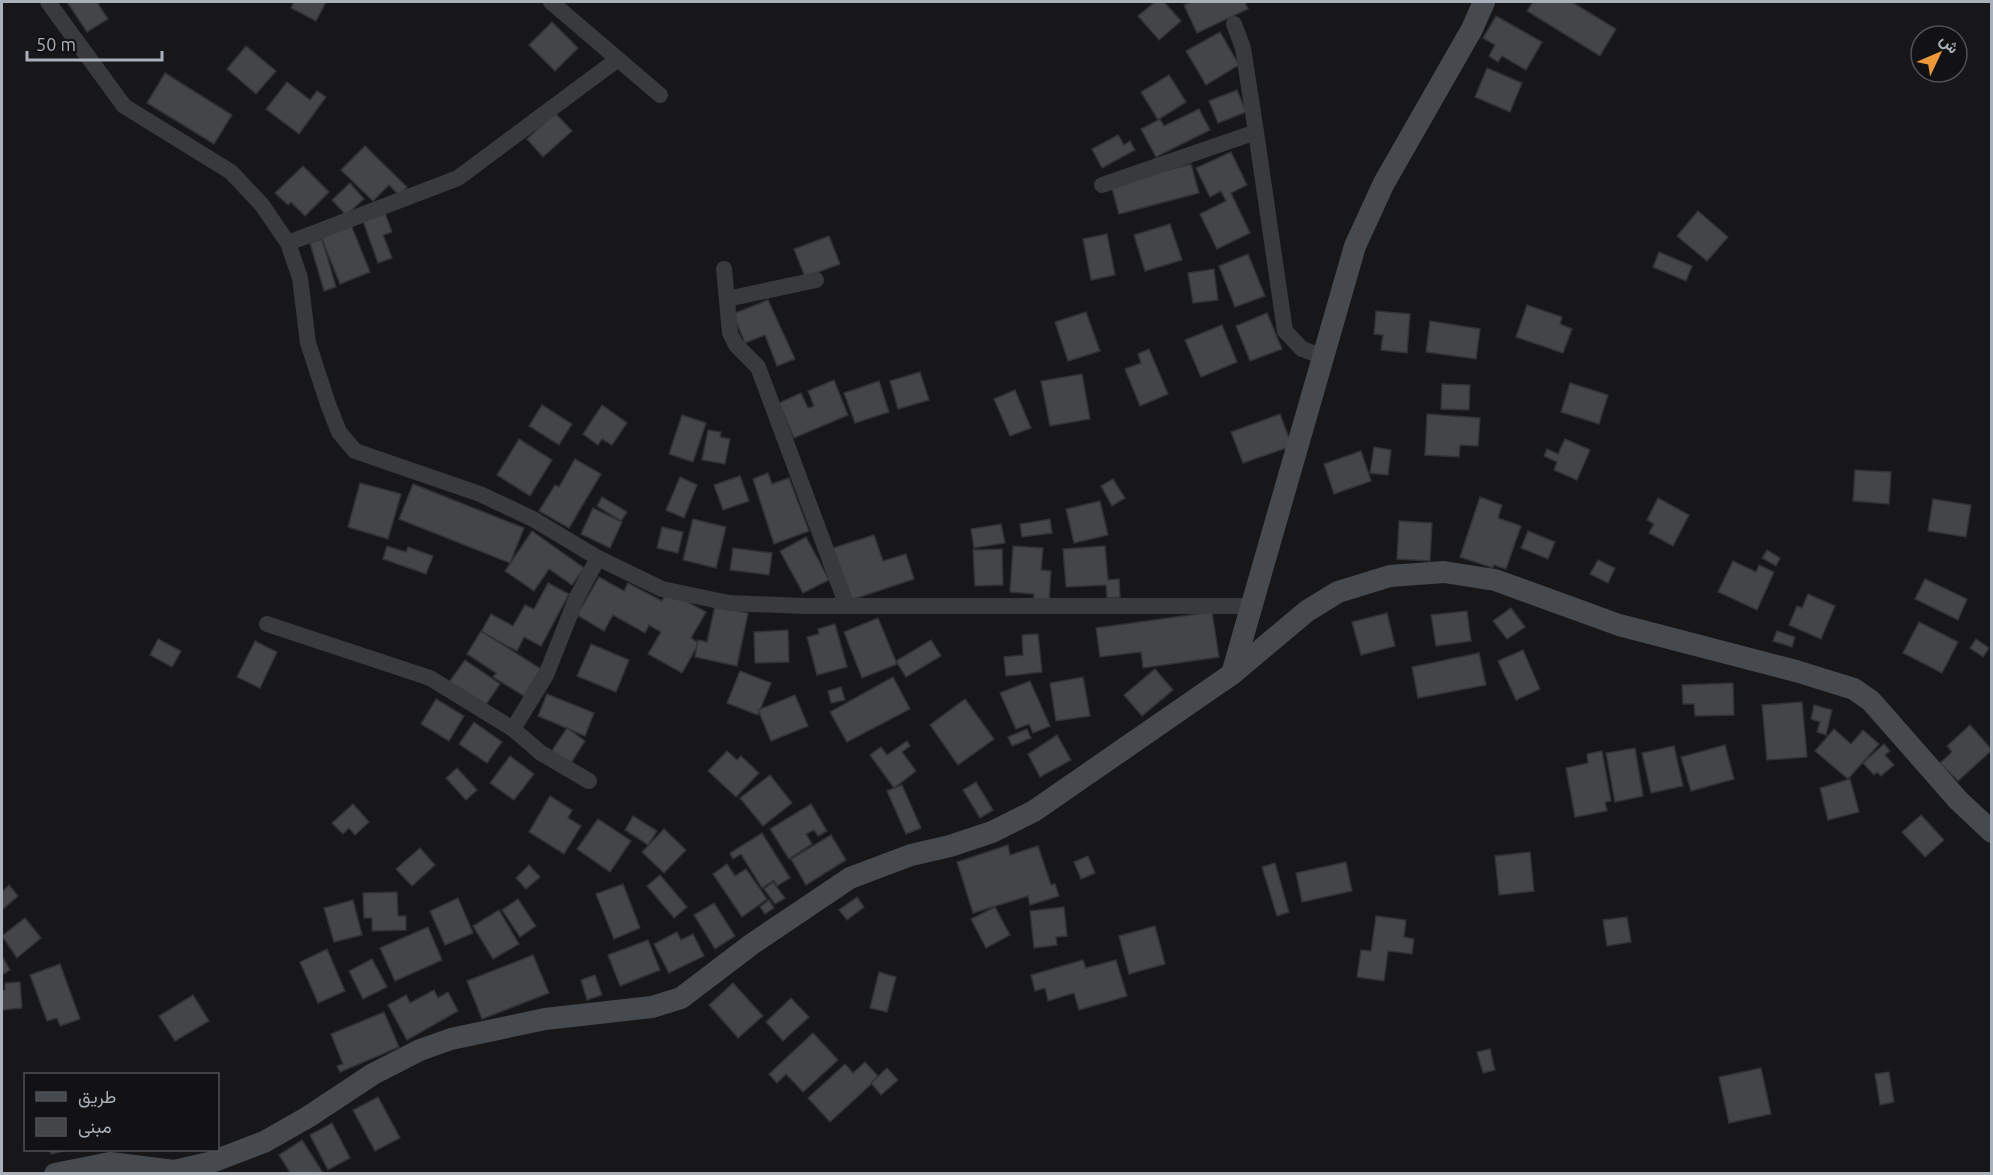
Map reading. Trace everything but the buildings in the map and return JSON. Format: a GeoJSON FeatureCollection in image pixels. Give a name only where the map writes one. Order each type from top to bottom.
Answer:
{"type":"FeatureCollection","features":[{"type":"Feature","properties":{"kind":"main road"},"geometry":{"type":"LineString","coordinates":[[1232,674],[1355,246],[1379,193],[1472,29],[1484,2]]}},
{"type":"Feature","properties":{"kind":"main road"},"geometry":{"type":"LineString","coordinates":[[55,1173],[110,1163],[174,1171],[208,1163],[264,1142],[308,1117],[373,1074],[420,1050],[451,1039],[545,1019],[652,1007],[681,998],[752,944],[850,879],[911,855],[950,846],[992,832],[1034,811],[1232,674],[1307,611],[1338,592],[1390,576],[1444,572],[1495,580],[1619,625],[1796,671],[1854,689],[1871,701],[1958,800],[1992,832]]}},
{"type":"Feature","properties":{"kind":"street"},"geometry":{"type":"LineString","coordinates":[[48,2],[124,105],[231,172],[262,205],[288,243],[300,278],[308,342],[327,404],[339,432],[355,451],[480,494],[533,519],[598,558],[662,589],[729,603],[847,606],[1252,606]]}},
{"type":"Feature","properties":{"kind":"street"},"geometry":{"type":"LineString","coordinates":[[551,2],[660,95]]}},
{"type":"Feature","properties":{"kind":"street"},"geometry":{"type":"LineString","coordinates":[[1234,24],[1243,48],[1285,331],[1302,349],[1324,357]]}},
{"type":"Feature","properties":{"kind":"street"},"geometry":{"type":"LineString","coordinates":[[288,243],[458,178],[618,59]]}},
{"type":"Feature","properties":{"kind":"street"},"geometry":{"type":"LineString","coordinates":[[1102,185],[1256,132]]}},
{"type":"Feature","properties":{"kind":"street"},"geometry":{"type":"LineString","coordinates":[[724,269],[729,333],[736,345],[758,367],[847,606]]}},
{"type":"Feature","properties":{"kind":"street"},"geometry":{"type":"LineString","coordinates":[[727,299],[816,280]]}},
{"type":"Feature","properties":{"kind":"street"},"geometry":{"type":"LineString","coordinates":[[513,729],[546,675],[577,597],[598,558]]}},
{"type":"Feature","properties":{"kind":"street"},"geometry":{"type":"LineString","coordinates":[[267,624],[430,678],[513,729],[541,753],[589,781]]}}]}
